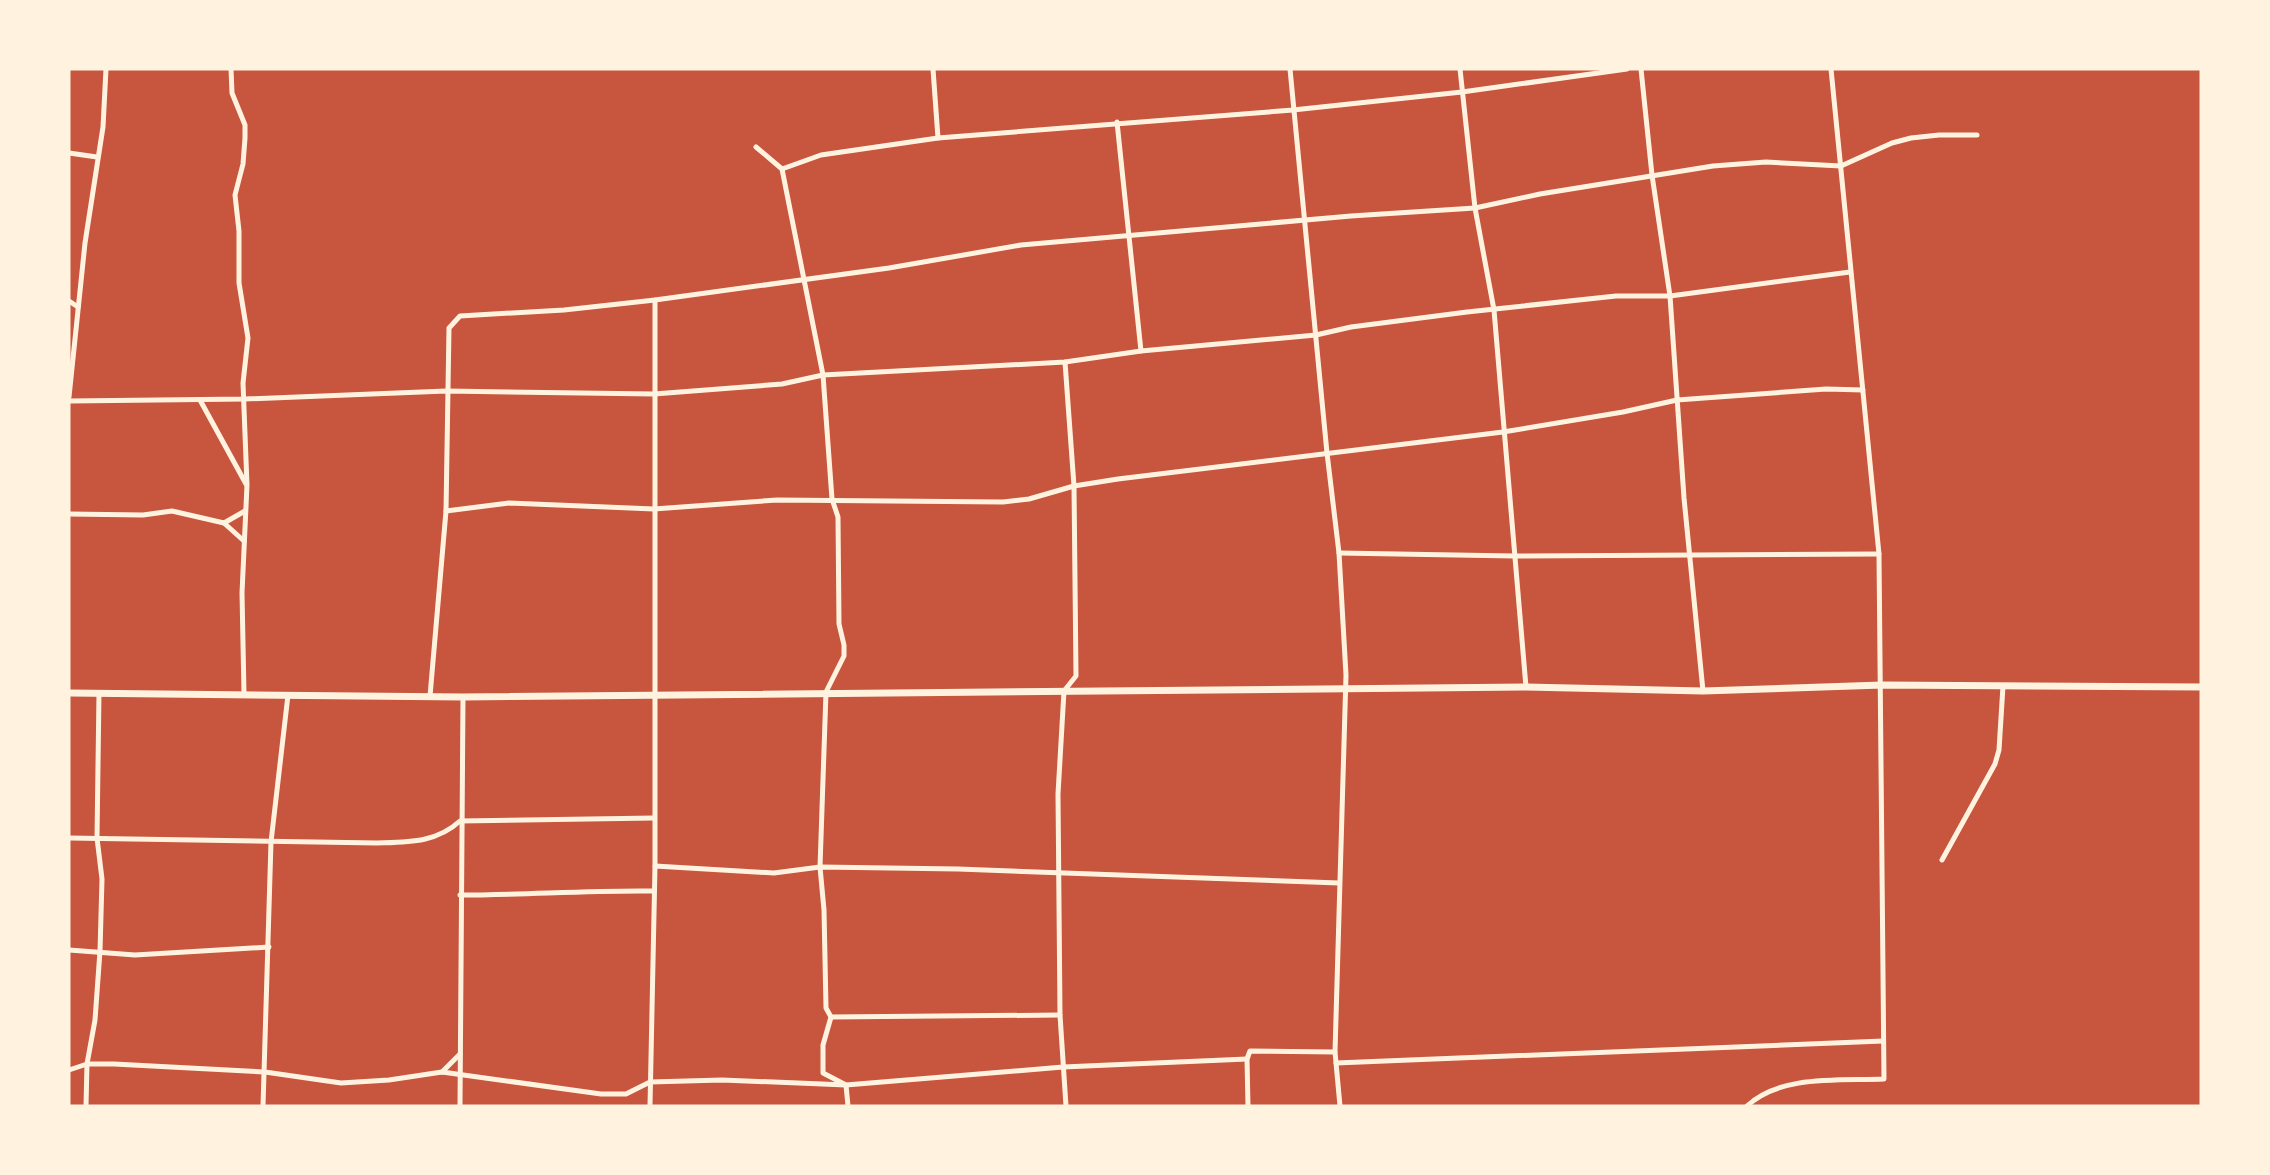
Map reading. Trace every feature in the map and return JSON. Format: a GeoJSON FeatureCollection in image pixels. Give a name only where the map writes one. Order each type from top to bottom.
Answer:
{"type":"FeatureCollection","features":[{"type":"Feature","properties":{"kind":"street"},"geometry":{"type":"LineString","coordinates":[[106,69],[69,399],[200,400],[446,391],[654,394],[782,384],[824,375],[1065,362],[1141,351],[1316,335],[1371,324],[1616,296],[1670,296],[1850,272]]}},
{"type":"Feature","properties":{"kind":"street"},"geometry":{"type":"LineString","coordinates":[[231,69],[232,93],[245,125],[243,164],[235,195],[239,231],[239,283],[248,338],[243,383],[247,485],[244,541],[244,694]]}},
{"type":"Feature","properties":{"kind":"street"},"geometry":{"type":"LineString","coordinates":[[933,69],[938,138]]}},
{"type":"Feature","properties":{"kind":"street"},"geometry":{"type":"LineString","coordinates":[[1290,69],[1327,453],[1340,553],[1346,688],[1335,1052],[1340,1106]]}},
{"type":"Feature","properties":{"kind":"street"},"geometry":{"type":"LineString","coordinates":[[1460,69],[1475,208],[1494,310],[1526,687]]}},
{"type":"Feature","properties":{"kind":"street"},"geometry":{"type":"LineString","coordinates":[[782,169],[821,155],[938,138],[1117,122],[1293,110],[1462,93],[1627,69]]}},
{"type":"Feature","properties":{"kind":"street"},"geometry":{"type":"LineString","coordinates":[[1641,69],[1652,176],[1670,296],[1703,691]]}},
{"type":"Feature","properties":{"kind":"street"},"geometry":{"type":"LineString","coordinates":[[1748,1106],[1773,1090],[1805,1082],[1884,1079],[1879,554],[1831,69]]}},
{"type":"Feature","properties":{"kind":"street"},"geometry":{"type":"LineString","coordinates":[[1117,122],[1127,235],[1141,351]]}},
{"type":"Feature","properties":{"kind":"street"},"geometry":{"type":"LineString","coordinates":[[430,696],[446,511],[446,391],[449,328],[460,316],[564,310],[655,300],[889,268],[1021,245],[1475,208],[1713,166],[1766,162],[1841,166],[1911,138],[1977,135]]}},
{"type":"Feature","properties":{"kind":"street"},"geometry":{"type":"LineString","coordinates":[[756,147],[782,169],[802,279],[824,375],[832,499],[838,517],[839,624],[844,645],[843,656],[826,692],[820,867],[824,910],[826,1008],[831,1017],[823,1045],[823,1073],[846,1085]]}},
{"type":"Feature","properties":{"kind":"street"},"geometry":{"type":"LineString","coordinates":[[69,153],[97,157]]}},
{"type":"Feature","properties":{"kind":"street"},"geometry":{"type":"LineString","coordinates":[[650,1106],[655,866],[655,300]]}},
{"type":"Feature","properties":{"kind":"street"},"geometry":{"type":"LineString","coordinates":[[69,301],[78,307]]}},
{"type":"Feature","properties":{"kind":"street"},"geometry":{"type":"LineString","coordinates":[[1065,362],[1074,486],[1076,676],[1064,691],[1058,794],[1060,1015],[1066,1106]]}},
{"type":"Feature","properties":{"kind":"street"},"geometry":{"type":"LineString","coordinates":[[446,511],[509,503],[654,509],[777,500],[1003,502],[1038,497],[1074,486],[1503,432],[1623,412],[1677,400],[1826,389],[1863,390]]}},
{"type":"Feature","properties":{"kind":"street"},"geometry":{"type":"LineString","coordinates":[[200,400],[247,485]]}},
{"type":"Feature","properties":{"kind":"street"},"geometry":{"type":"LineString","coordinates":[[69,514],[143,515],[172,511],[224,523],[244,541]]}},
{"type":"Feature","properties":{"kind":"street"},"geometry":{"type":"LineString","coordinates":[[224,523],[245,511]]}},
{"type":"Feature","properties":{"kind":"street"},"geometry":{"type":"LineString","coordinates":[[1340,553],[1514,556],[1879,554]]}},
{"type":"Feature","properties":{"kind":"street"},"geometry":{"type":"LineString","coordinates":[[69,693],[463,697],[1346,688],[1526,687],[1703,691],[1882,686],[2201,687]]}},
{"type":"Feature","properties":{"kind":"street"},"geometry":{"type":"LineString","coordinates":[[1941,860],[1995,764],[1999,750],[2003,686]]}},
{"type":"Feature","properties":{"kind":"street"},"geometry":{"type":"LineString","coordinates":[[86,1106],[87,1064],[95,1020],[100,951],[102,879],[97,838],[99,693]]}},
{"type":"Feature","properties":{"kind":"street"},"geometry":{"type":"LineString","coordinates":[[263,1106],[272,842],[288,695]]}},
{"type":"Feature","properties":{"kind":"street"},"geometry":{"type":"LineString","coordinates":[[460,1106],[460,821],[463,697]]}},
{"type":"Feature","properties":{"kind":"street"},"geometry":{"type":"LineString","coordinates":[[69,838],[272,842],[415,841],[438,837],[460,821],[654,818]]}},
{"type":"Feature","properties":{"kind":"street"},"geometry":{"type":"LineString","coordinates":[[655,866],[774,873],[820,867],[1339,883]]}},
{"type":"Feature","properties":{"kind":"street"},"geometry":{"type":"LineString","coordinates":[[460,895],[527,895],[593,890],[654,891]]}},
{"type":"Feature","properties":{"kind":"street"},"geometry":{"type":"LineString","coordinates":[[69,950],[135,955],[269,947]]}},
{"type":"Feature","properties":{"kind":"street"},"geometry":{"type":"LineString","coordinates":[[831,1017],[1060,1015]]}},
{"type":"Feature","properties":{"kind":"street"},"geometry":{"type":"LineString","coordinates":[[1336,1064],[1883,1041]]}},
{"type":"Feature","properties":{"kind":"street"},"geometry":{"type":"LineString","coordinates":[[1248,1106],[1247,1059],[1250,1051],[1335,1052]]}},
{"type":"Feature","properties":{"kind":"street"},"geometry":{"type":"LineString","coordinates":[[442,1072],[460,1054]]}},
{"type":"Feature","properties":{"kind":"street"},"geometry":{"type":"LineString","coordinates":[[69,1070],[87,1064],[265,1072],[341,1083],[389,1080],[442,1072],[601,1094],[626,1094],[650,1082],[722,1080],[846,1085],[1064,1067],[1247,1059]]}},
{"type":"Feature","properties":{"kind":"street"},"geometry":{"type":"LineString","coordinates":[[846,1085],[848,1106]]}}]}
